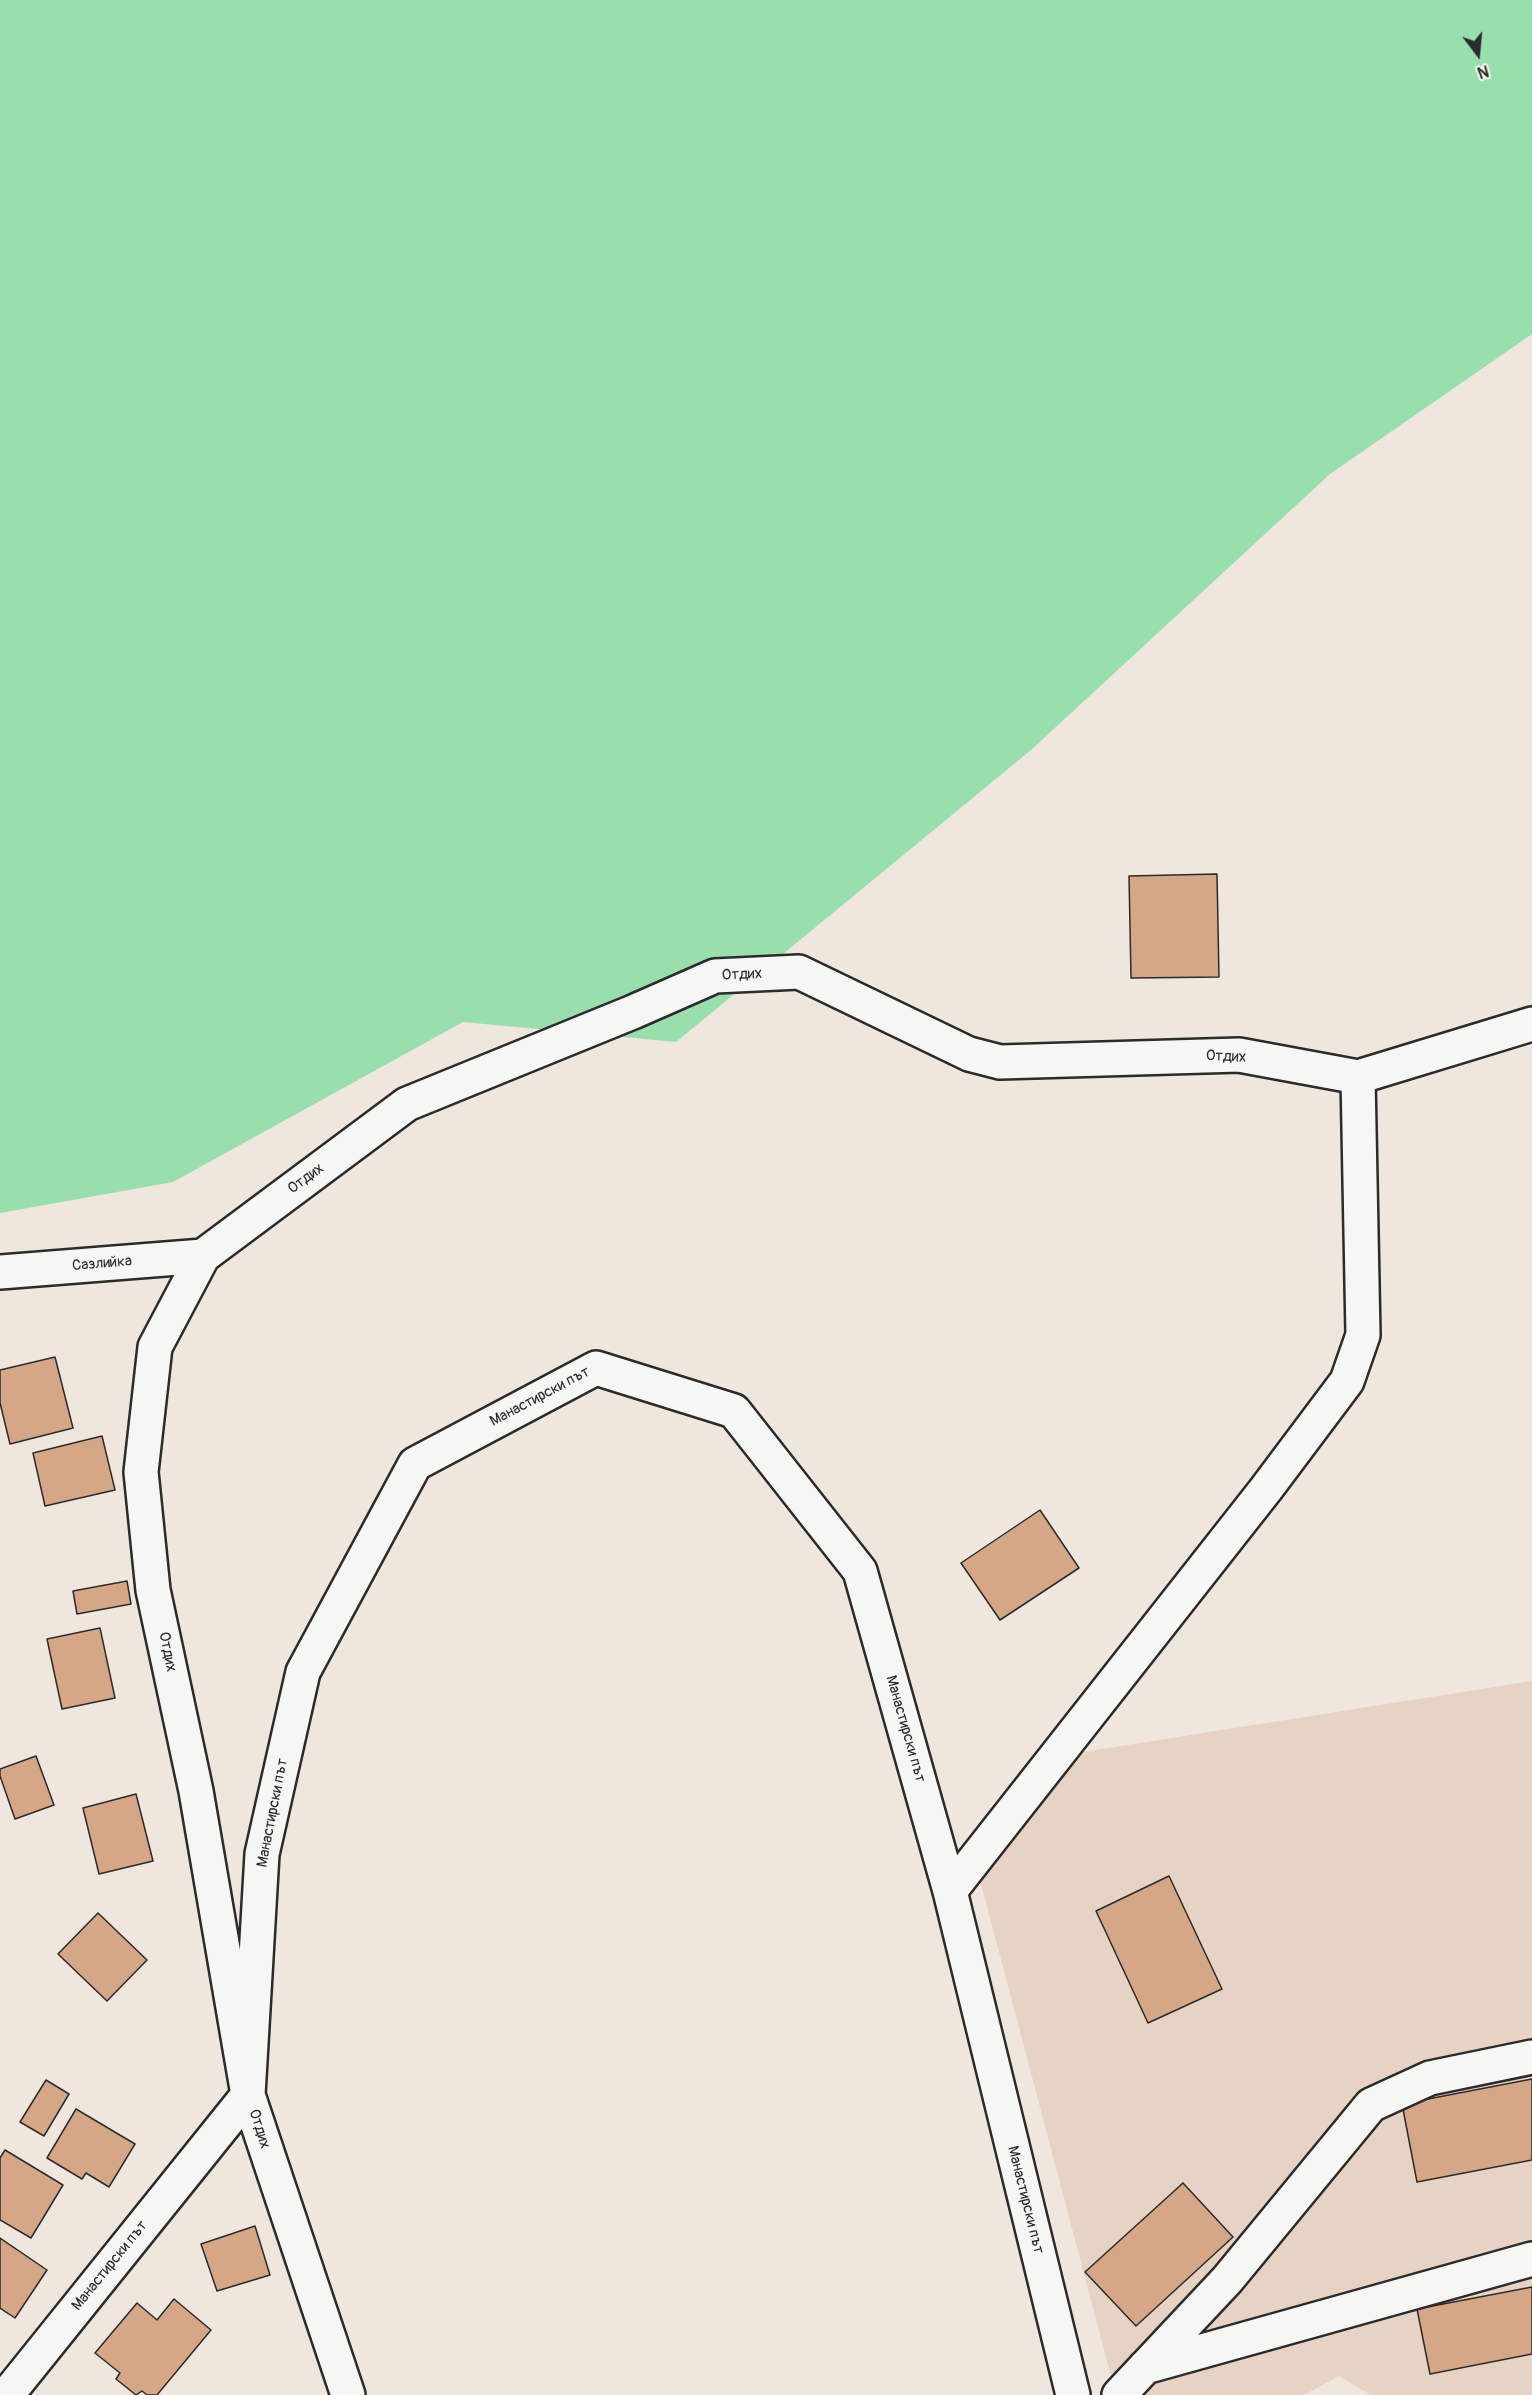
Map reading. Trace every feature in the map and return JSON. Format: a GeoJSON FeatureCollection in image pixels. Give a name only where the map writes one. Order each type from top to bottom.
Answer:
{"type":"FeatureCollection","features":[{"type":"Feature","properties":{"kind":"street","name":"Отдих"},"geometry":{"type":"LineString","coordinates":[[348,2395],[248,2095],[196,1791],[153,1590],[141,1472],[155,1347],[203,1256],[407,1104],[622,1017],[715,976],[799,972],[969,1054],[1000,1062],[1239,1055],[1358,1077],[1532,1024]]}},
{"type":"Feature","properties":{"kind":"street"},"geometry":{"type":"LineString","coordinates":[[950,1891],[1266,1489],[1347,1381],[1362,1335],[1358,1077]]}},
{"type":"Feature","properties":{"kind":"street","name":"Сазлийка"},"geometry":{"type":"LineString","coordinates":[[0,1272],[203,1256]]}},
{"type":"Feature","properties":{"kind":"street","name":"Манастирски път"},"geometry":{"type":"LineString","coordinates":[[7,2395],[248,2095],[262,1854],[303,1672],[415,1464],[596,1368],[734,1411],[860,1571],[950,1891],[1073,2395]]}},
{"type":"Feature","properties":{"kind":"street"},"geometry":{"type":"LineString","coordinates":[[1119,2395],[1227,2280],[1371,2105],[1430,2078],[1532,2056]]}},
{"type":"Feature","properties":{"kind":"street"},"geometry":{"type":"LineString","coordinates":[[1145,2367],[1532,2259]]}},
{"type":"Feature","properties":{"kind":"shaded area"},"geometry":{"type":"Polygon","coordinates":[[[1532,1681],[1532,2395],[1371,2395],[1339,2376],[1304,2395],[1116,2395],[975,1861],[1064,1755],[1532,1681]]]}},
{"type":"Feature","properties":{"kind":"green space"},"geometry":{"type":"Polygon","coordinates":[[[0,0],[1532,0],[1532,334],[1330,474],[1031,750],[676,1042],[463,1022],[173,1182],[0,1213],[0,0]]]}},
{"type":"Feature","properties":{"kind":"building"},"geometry":{"type":"Polygon","coordinates":[[[1217,874],[1219,977],[1131,978],[1129,876],[1217,874]]]}},
{"type":"Feature","properties":{"kind":"building"},"geometry":{"type":"Polygon","coordinates":[[[55,1357],[73,1428],[10,1444],[0,1403],[0,1370],[55,1357]]]}},
{"type":"Feature","properties":{"kind":"building"},"geometry":{"type":"Polygon","coordinates":[[[102,1436],[115,1490],[45,1506],[33,1453],[102,1436]]]}},
{"type":"Feature","properties":{"kind":"building"},"geometry":{"type":"Polygon","coordinates":[[[1040,1510],[1079,1568],[1000,1620],[961,1563],[1040,1510]]]}},
{"type":"Feature","properties":{"kind":"building"},"geometry":{"type":"Polygon","coordinates":[[[127,1581],[131,1604],[77,1614],[73,1591],[127,1581]]]}},
{"type":"Feature","properties":{"kind":"building"},"geometry":{"type":"Polygon","coordinates":[[[100,1628],[115,1698],[62,1709],[47,1639],[100,1628]]]}},
{"type":"Feature","properties":{"kind":"building"},"geometry":{"type":"Polygon","coordinates":[[[36,1756],[54,1805],[15,1819],[0,1776],[0,1769],[36,1756]]]}},
{"type":"Feature","properties":{"kind":"building"},"geometry":{"type":"Polygon","coordinates":[[[136,1794],[153,1861],[99,1874],[83,1808],[136,1794]]]}},
{"type":"Feature","properties":{"kind":"building"},"geometry":{"type":"Polygon","coordinates":[[[1169,1876],[1222,1989],[1148,2023],[1096,1911],[1169,1876]]]}},
{"type":"Feature","properties":{"kind":"building"},"geometry":{"type":"Polygon","coordinates":[[[98,1913],[147,1960],[107,2001],[58,1954],[98,1913]]]}},
{"type":"Feature","properties":{"kind":"building"},"geometry":{"type":"Polygon","coordinates":[[[1532,2079],[1532,2160],[1417,2182],[1402,2104],[1532,2079]]]}},
{"type":"Feature","properties":{"kind":"building"},"geometry":{"type":"Polygon","coordinates":[[[46,2080],[69,2094],[44,2136],[20,2122],[46,2080]]]}},
{"type":"Feature","properties":{"kind":"building"},"geometry":{"type":"Polygon","coordinates":[[[76,2109],[135,2144],[109,2187],[86,2173],[82,2179],[47,2158],[76,2109]]]}},
{"type":"Feature","properties":{"kind":"building"},"geometry":{"type":"Polygon","coordinates":[[[5,2150],[63,2185],[31,2238],[0,2220],[0,2158],[5,2150]]]}},
{"type":"Feature","properties":{"kind":"building"},"geometry":{"type":"Polygon","coordinates":[[[1183,2183],[1233,2237],[1136,2326],[1085,2272],[1183,2183]]]}},
{"type":"Feature","properties":{"kind":"building"},"geometry":{"type":"Polygon","coordinates":[[[255,2226],[270,2275],[217,2291],[201,2244],[255,2226]]]}},
{"type":"Feature","properties":{"kind":"building"},"geometry":{"type":"Polygon","coordinates":[[[0,2238],[47,2270],[15,2318],[0,2308],[0,2238]]]}},
{"type":"Feature","properties":{"kind":"building"},"geometry":{"type":"Polygon","coordinates":[[[1532,2287],[1532,2354],[1430,2374],[1417,2309],[1532,2287]]]}},
{"type":"Feature","properties":{"kind":"building"},"geometry":{"type":"Polygon","coordinates":[[[174,2299],[211,2330],[157,2395],[147,2395],[142,2391],[136,2395],[116,2379],[120,2373],[95,2353],[137,2303],[157,2320],[174,2299]]]}}]}
